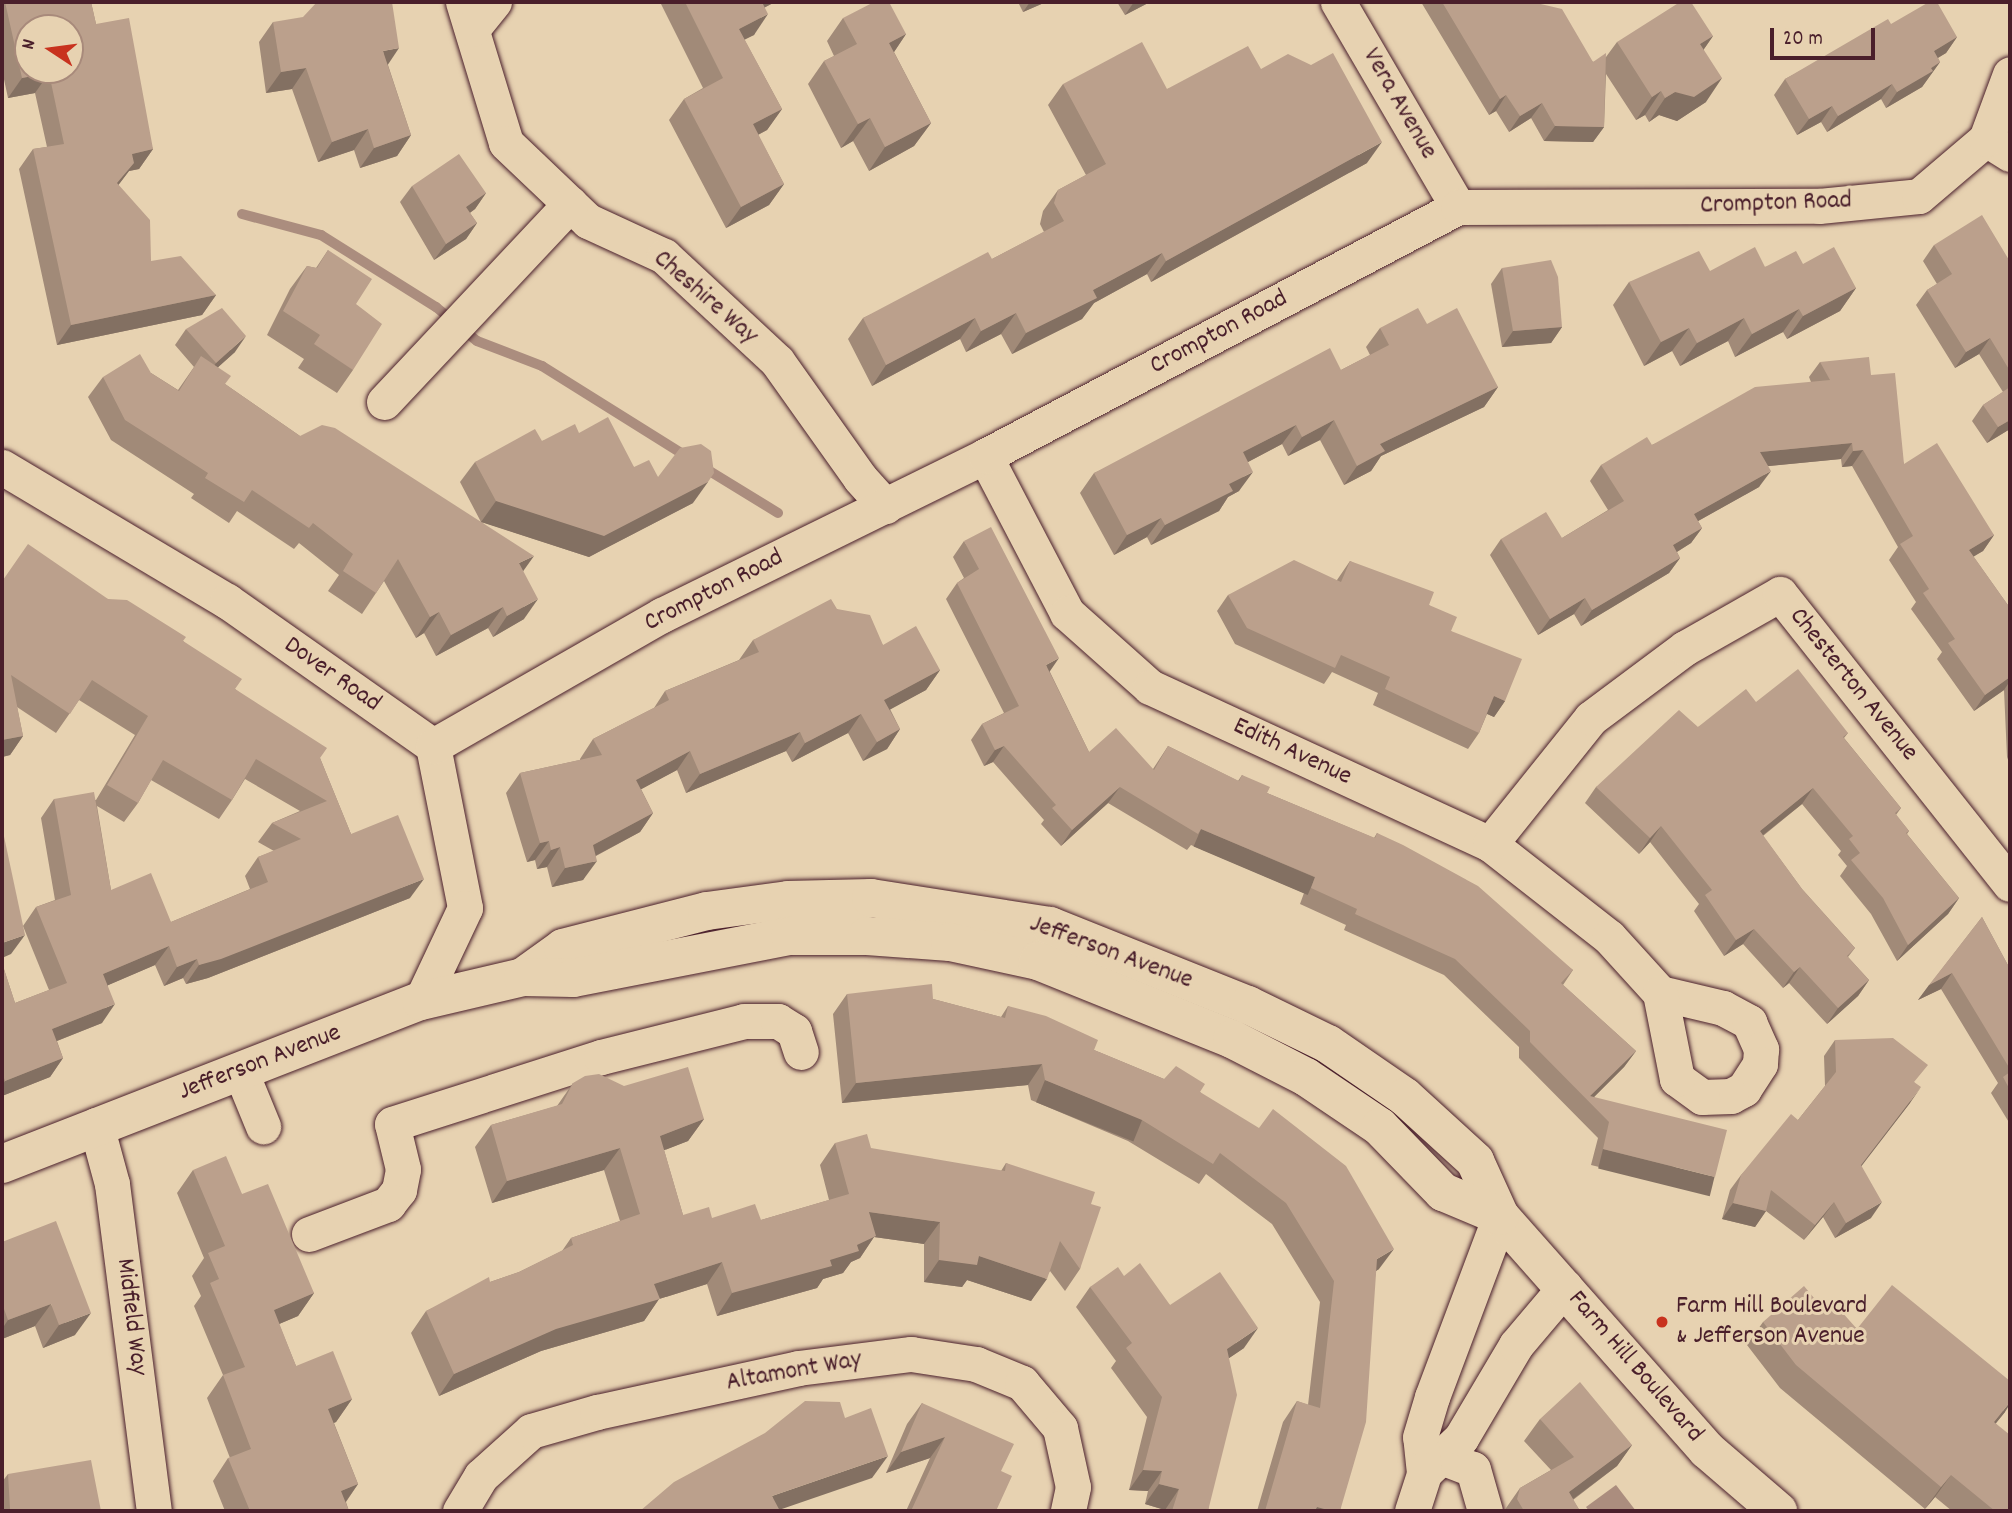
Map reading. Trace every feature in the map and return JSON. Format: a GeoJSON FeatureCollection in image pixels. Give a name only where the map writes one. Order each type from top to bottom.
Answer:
{"type":"FeatureCollection","features":[{"type":"Feature","properties":{"kind":"main road","name":"Jefferson Avenue"},"geometry":{"type":"LineString","coordinates":[[2,1164],[96,1125],[421,1001],[523,977],[573,978],[790,936],[950,942],[1038,961],[1232,1039],[1306,1077],[1380,1127],[1443,1192],[1500,1216]]}},
{"type":"Feature","properties":{"kind":"main road","name":"Farm Hill Boulevard"},"geometry":{"type":"LineString","coordinates":[[1500,1216],[1707,1450],[1777,1511]]}},
{"type":"Feature","properties":{"kind":"street"},"geometry":{"type":"LineString","coordinates":[[467,15],[495,2]]}},
{"type":"Feature","properties":{"kind":"street","name":"Vera Avenue"},"geometry":{"type":"LineString","coordinates":[[1338,2],[1458,207]]}},
{"type":"Feature","properties":{"kind":"street","name":"Cheshire Way"},"geometry":{"type":"LineString","coordinates":[[467,15],[506,143],[588,221],[664,256],[778,361],[860,478],[885,506]]}},
{"type":"Feature","properties":{"kind":"street","name":"Crompton Road"},"geometry":{"type":"LineString","coordinates":[[433,746],[662,615],[985,456],[1458,207],[1819,206],[1919,196],[1998,146],[2010,74]]}},
{"type":"Feature","properties":{"kind":"street"},"geometry":{"type":"LineString","coordinates":[[384,402],[570,204]]}},
{"type":"Feature","properties":{"kind":"street","name":"Edith Avenue"},"geometry":{"type":"LineString","coordinates":[[985,456],[1067,613],[1150,687],[1490,844],[1609,937],[1660,993]]}},
{"type":"Feature","properties":{"kind":"street","name":"Dover Road"},"geometry":{"type":"LineString","coordinates":[[2,467],[227,601],[433,746]]}},
{"type":"Feature","properties":{"kind":"street","name":"Chesterton Avenue"},"geometry":{"type":"LineString","coordinates":[[1490,844],[1591,718],[1685,648],[1780,594],[2010,884]]}},
{"type":"Feature","properties":{"kind":"street"},"geometry":{"type":"LineString","coordinates":[[421,1001],[459,929],[465,908],[433,746]]}},
{"type":"Feature","properties":{"kind":"street"},"geometry":{"type":"LineString","coordinates":[[309,1234],[388,1204],[399,1191],[404,1170],[392,1124],[601,1057],[744,1021],[778,1021],[794,1031],[801,1052]]}},
{"type":"Feature","properties":{"kind":"street"},"geometry":{"type":"LineString","coordinates":[[240,1070],[263,1126]]}},
{"type":"Feature","properties":{"kind":"street","name":"Midfield Way"},"geometry":{"type":"LineString","coordinates":[[96,1125],[113,1184],[154,1511]]}},
{"type":"Feature","properties":{"kind":"street"},"geometry":{"type":"LineString","coordinates":[[1432,1465],[1420,1437],[1432,1397],[1500,1216]]}},
{"type":"Feature","properties":{"kind":"street"},"geometry":{"type":"LineString","coordinates":[[1412,1511],[1432,1465],[1461,1438],[1516,1345],[1565,1287]]}},
{"type":"Feature","properties":{"kind":"street","name":"Altamont Way"},"geometry":{"type":"LineString","coordinates":[[460,1511],[481,1476],[531,1431],[621,1406],[799,1368],[911,1354],[975,1364],[1021,1383],[1060,1428],[1073,1487],[1068,1511]]}},
{"type":"Feature","properties":{"kind":"street"},"geometry":{"type":"LineString","coordinates":[[1432,1465],[1473,1469],[1485,1511]]}},
{"type":"Feature","properties":{"kind":"shaded area"},"geometry":{"type":"Polygon","coordinates":[[[1616,1485],[1636,1511],[1589,1511],[1586,1507],[1616,1485]]]}},
{"type":"Feature","properties":{"kind":"building"},"geometry":{"type":"Polygon","coordinates":[[[5,2],[91,2],[96,24],[129,18],[153,149],[132,154],[134,163],[117,183],[150,220],[151,261],[181,256],[216,295],[71,325],[33,149],[64,144],[51,84],[84,84],[84,14],[14,14],[14,42],[5,2]]]}},
{"type":"Feature","properties":{"kind":"building"},"geometry":{"type":"Polygon","coordinates":[[[317,2],[392,2],[399,48],[383,51],[411,135],[374,148],[368,129],[332,142],[306,68],[281,72],[273,22],[303,17],[317,2]]]}},
{"type":"Feature","properties":{"kind":"building"},"geometry":{"type":"Polygon","coordinates":[[[685,2],[762,2],[768,14],[739,29],[782,109],[753,124],[784,184],[741,207],[684,99],[723,78],[685,2]]]}},
{"type":"Feature","properties":{"kind":"building"},"geometry":{"type":"Polygon","coordinates":[[[874,2],[889,2],[906,34],[889,43],[931,123],[885,147],[870,118],[858,124],[824,61],[857,44],[843,18],[874,2]]]}},
{"type":"Feature","properties":{"kind":"building"},"geometry":{"type":"Polygon","coordinates":[[[1442,2],[1532,2],[1562,9],[1593,62],[1606,53],[1604,127],[1555,126],[1542,103],[1520,116],[1506,95],[1500,99],[1442,2]]]}},
{"type":"Feature","properties":{"kind":"building"},"geometry":{"type":"Polygon","coordinates":[[[1680,2],[1691,2],[1713,36],[1700,44],[1722,78],[1694,97],[1675,92],[1665,98],[1661,91],[1652,97],[1617,42],[1680,2]]]}},
{"type":"Feature","properties":{"kind":"building"},"geometry":{"type":"Polygon","coordinates":[[[1929,2],[1937,2],[1957,37],[1934,51],[1940,62],[1931,68],[1933,71],[1897,92],[1892,84],[1838,116],[1832,106],[1809,119],[1785,79],[1888,19],[1891,24],[1929,2]]]}},
{"type":"Feature","properties":{"kind":"building"},"geometry":{"type":"Polygon","coordinates":[[[1142,42],[1167,89],[1248,46],[1261,69],[1288,54],[1311,65],[1333,53],[1382,142],[1166,261],[1162,253],[1093,290],[1097,298],[1026,333],[1016,313],[981,331],[975,318],[886,365],[863,318],[988,252],[992,259],[1064,221],[1054,203],[1058,190],[1106,164],[1063,84],[1142,42]]]}},
{"type":"Feature","properties":{"kind":"building"},"geometry":{"type":"Polygon","coordinates":[[[459,154],[486,193],[466,207],[477,223],[446,244],[412,186],[459,154]]]}},
{"type":"Feature","properties":{"kind":"building"},"geometry":{"type":"Polygon","coordinates":[[[1982,215],[2010,259],[2010,371],[1990,338],[1966,352],[1927,290],[1952,274],[1934,245],[1982,215]]]}},
{"type":"Feature","properties":{"kind":"building"},"geometry":{"type":"Polygon","coordinates":[[[1755,247],[1765,267],[1796,251],[1803,264],[1834,247],[1856,288],[1803,316],[1799,309],[1752,334],[1744,318],[1697,343],[1689,328],[1661,342],[1629,282],[1699,251],[1710,271],[1755,247]]]}},
{"type":"Feature","properties":{"kind":"building"},"geometry":{"type":"Polygon","coordinates":[[[328,250],[372,279],[356,304],[382,324],[353,370],[314,344],[320,335],[283,311],[307,266],[317,268],[328,250]]]}},
{"type":"Feature","properties":{"kind":"building"},"geometry":{"type":"Polygon","coordinates":[[[1551,260],[1558,277],[1562,327],[1513,331],[1502,268],[1551,260]]]}},
{"type":"Feature","properties":{"kind":"building"},"geometry":{"type":"Polygon","coordinates":[[[222,308],[246,336],[216,363],[186,329],[222,308]]]}},
{"type":"Feature","properties":{"kind":"building"},"geometry":{"type":"Polygon","coordinates":[[[1418,308],[1427,324],[1457,308],[1498,387],[1380,444],[1385,451],[1357,466],[1334,420],[1302,437],[1296,425],[1243,452],[1253,472],[1229,484],[1233,491],[1165,525],[1161,518],[1127,535],[1094,473],[1330,348],[1341,370],[1389,345],[1380,328],[1418,308]]]}},
{"type":"Feature","properties":{"kind":"building"},"geometry":{"type":"Polygon","coordinates":[[[140,354],[151,373],[179,391],[201,356],[231,376],[225,384],[300,436],[322,425],[335,428],[534,556],[519,563],[538,599],[507,616],[503,607],[451,635],[439,612],[430,617],[398,559],[376,593],[343,571],[353,554],[313,523],[309,528],[252,490],[244,502],[205,478],[208,473],[125,420],[103,377],[140,354]]]}},
{"type":"Feature","properties":{"kind":"building"},"geometry":{"type":"Polygon","coordinates":[[[1869,357],[1871,375],[1895,373],[1904,464],[1937,443],[1994,535],[1969,550],[2010,608],[2010,677],[1985,695],[1948,643],[1955,639],[1923,593],[1929,589],[1900,544],[1913,536],[1863,450],[1853,451],[1852,443],[1760,452],[1771,471],[1694,514],[1702,528],[1673,545],[1680,558],[1592,610],[1585,598],[1550,619],[1501,539],[1546,512],[1562,538],[1624,501],[1601,465],[1647,437],[1652,445],[1755,387],[1830,380],[1820,362],[1869,357]]]}},
{"type":"Feature","properties":{"kind":"building"},"geometry":{"type":"Polygon","coordinates":[[[2010,387],[2010,420],[1998,427],[1983,405],[2010,387]]]}},
{"type":"Feature","properties":{"kind":"building"},"geometry":{"type":"Polygon","coordinates":[[[608,417],[634,467],[649,460],[658,477],[680,448],[701,444],[711,451],[714,473],[708,482],[604,536],[496,501],[475,462],[535,429],[542,441],[575,424],[579,433],[608,417]]]}},
{"type":"Feature","properties":{"kind":"building"},"geometry":{"type":"Polygon","coordinates":[[[991,527],[1059,658],[1046,665],[1089,752],[1116,728],[1154,770],[1168,746],[1239,781],[1242,775],[1270,787],[1267,793],[1375,838],[1377,833],[1478,886],[1573,970],[1561,983],[1636,1051],[1590,1096],[1727,1130],[1715,1177],[1603,1149],[1609,1122],[1530,1042],[1530,1031],[1455,959],[1355,914],[1357,909],[1311,888],[1315,877],[1201,829],[1198,834],[1120,787],[1072,830],[1052,808],[1056,805],[1004,746],[995,750],[982,724],[1019,706],[957,583],[979,569],[964,541],[991,527]]]}},
{"type":"Feature","properties":{"kind":"building"},"geometry":{"type":"Polygon","coordinates":[[[28,544],[108,599],[127,600],[186,637],[183,641],[242,679],[235,689],[327,748],[320,758],[351,834],[398,815],[424,879],[221,959],[199,965],[197,959],[177,967],[169,946],[103,974],[115,1004],[52,1029],[63,1058],[5,1081],[2,1073],[2,963],[15,1003],[67,983],[36,907],[71,895],[54,799],[94,792],[111,890],[151,873],[171,922],[268,882],[258,857],[301,839],[272,823],[327,801],[256,759],[232,800],[163,760],[138,803],[107,785],[148,716],[92,680],[70,714],[11,675],[23,736],[2,740],[2,572],[3,580],[28,544]]]}},
{"type":"Feature","properties":{"kind":"building"},"geometry":{"type":"Polygon","coordinates":[[[1294,560],[1341,582],[1350,561],[1434,592],[1429,605],[1457,617],[1451,631],[1522,659],[1505,701],[1494,696],[1479,733],[1385,689],[1390,677],[1341,655],[1335,668],[1247,628],[1228,595],[1294,560]]]}},
{"type":"Feature","properties":{"kind":"building"},"geometry":{"type":"Polygon","coordinates":[[[831,599],[837,609],[870,615],[883,645],[916,626],[940,670],[884,700],[900,729],[877,742],[861,714],[805,743],[800,732],[700,774],[690,751],[636,780],[653,813],[593,845],[597,861],[565,868],[560,847],[551,850],[549,841],[540,843],[520,773],[602,755],[593,739],[669,700],[665,691],[759,652],[753,640],[831,599]]]}},
{"type":"Feature","properties":{"kind":"building"},"geometry":{"type":"Polygon","coordinates":[[[1798,669],[1848,733],[1843,737],[1901,808],[1895,813],[1909,831],[1906,833],[1959,898],[1908,945],[1883,898],[1851,860],[1860,853],[1849,839],[1853,836],[1813,788],[1760,831],[1802,889],[1855,948],[1847,956],[1869,980],[1838,1008],[1800,967],[1794,972],[1754,929],[1736,940],[1705,895],[1712,890],[1661,826],[1650,838],[1596,787],[1679,710],[1698,727],[1746,689],[1756,702],[1798,669]]]}},
{"type":"Feature","properties":{"kind":"building"},"geometry":{"type":"Polygon","coordinates":[[[2,827],[25,935],[2,943],[2,827]]]}},
{"type":"Feature","properties":{"kind":"building"},"geometry":{"type":"Polygon","coordinates":[[[1982,917],[2010,969],[2010,1069],[1952,973],[1929,985],[1982,917]]]}},
{"type":"Feature","properties":{"kind":"building"},"geometry":{"type":"Polygon","coordinates":[[[932,984],[933,999],[1005,1018],[1008,1006],[1046,1016],[1098,1040],[1094,1050],[1164,1079],[1176,1066],[1205,1084],[1200,1092],[1259,1128],[1273,1109],[1346,1166],[1394,1249],[1377,1259],[1366,1422],[1340,1511],[1317,1507],[1315,1511],[1265,1511],[1297,1401],[1320,1408],[1334,1281],[1286,1203],[1220,1153],[1213,1164],[1142,1120],[1045,1080],[1042,1064],[856,1083],[847,994],[932,984]]]}},
{"type":"Feature","properties":{"kind":"building"},"geometry":{"type":"Polygon","coordinates":[[[1893,1038],[1928,1065],[1914,1082],[1921,1087],[1861,1165],[1882,1202],[1846,1223],[1834,1202],[1815,1225],[1771,1190],[1766,1211],[1733,1203],[1741,1175],[1791,1114],[1798,1120],[1836,1072],[1835,1040],[1893,1038]]]}},
{"type":"Feature","properties":{"kind":"building"},"geometry":{"type":"Polygon","coordinates":[[[688,1067],[704,1119],[660,1136],[683,1215],[709,1207],[712,1218],[755,1204],[761,1220],[849,1194],[835,1143],[867,1134],[871,1148],[1005,1171],[1006,1163],[1095,1192],[1091,1204],[1101,1207],[1080,1269],[1060,1241],[1047,1279],[979,1256],[977,1265],[939,1260],[940,1222],[869,1212],[876,1236],[857,1245],[859,1251],[830,1260],[832,1266],[732,1293],[722,1262],[654,1284],[660,1299],[556,1329],[454,1374],[426,1311],[489,1277],[490,1282],[519,1272],[573,1245],[571,1238],[640,1214],[620,1148],[507,1181],[491,1125],[562,1104],[573,1083],[585,1076],[599,1074],[624,1086],[688,1067]]]}},
{"type":"Feature","properties":{"kind":"building"},"geometry":{"type":"Polygon","coordinates":[[[2010,1072],[2010,1090],[2003,1077],[2010,1072]]]}},
{"type":"Feature","properties":{"kind":"building"},"geometry":{"type":"Polygon","coordinates":[[[226,1156],[242,1194],[268,1184],[314,1293],[274,1310],[296,1366],[333,1351],[352,1399],[328,1409],[358,1484],[341,1491],[349,1511],[250,1511],[228,1458],[251,1449],[223,1375],[245,1367],[210,1283],[219,1279],[208,1253],[225,1246],[193,1170],[226,1156]]]}},
{"type":"Feature","properties":{"kind":"building"},"geometry":{"type":"Polygon","coordinates":[[[56,1221],[91,1313],[59,1325],[51,1304],[8,1320],[4,1309],[2,1310],[2,1242],[56,1221]]]}},
{"type":"Feature","properties":{"kind":"building"},"geometry":{"type":"Polygon","coordinates":[[[1140,1263],[1170,1305],[1220,1272],[1258,1328],[1227,1349],[1237,1395],[1208,1511],[1172,1511],[1179,1489],[1159,1484],[1162,1471],[1143,1470],[1162,1397],[1126,1348],[1132,1343],[1090,1287],[1118,1267],[1124,1276],[1140,1263]]]}},
{"type":"Feature","properties":{"kind":"building"},"geometry":{"type":"Polygon","coordinates":[[[1892,1285],[2010,1381],[2010,1402],[1994,1422],[2010,1435],[2010,1511],[1995,1511],[1951,1475],[1941,1487],[1796,1365],[1763,1322],[1804,1286],[1824,1310],[1833,1302],[1857,1329],[1892,1285]]]}},
{"type":"Feature","properties":{"kind":"building"},"geometry":{"type":"Polygon","coordinates":[[[1580,1382],[1632,1445],[1569,1492],[1580,1511],[1524,1511],[1517,1499],[1520,1488],[1574,1457],[1540,1419],[1580,1382]]]}},
{"type":"Feature","properties":{"kind":"building"},"geometry":{"type":"Polygon","coordinates":[[[805,1401],[840,1402],[845,1418],[871,1408],[888,1456],[772,1496],[780,1511],[640,1511],[674,1482],[765,1433],[805,1401]]]}},
{"type":"Feature","properties":{"kind":"building"},"geometry":{"type":"Polygon","coordinates":[[[922,1403],[1014,1444],[1001,1471],[1012,1476],[996,1511],[911,1511],[945,1437],[901,1452],[922,1403]]]}},
{"type":"Feature","properties":{"kind":"building"},"geometry":{"type":"Polygon","coordinates":[[[91,1460],[101,1511],[2,1511],[10,1509],[8,1474],[91,1460]]]}},
{"type":"Feature","properties":{"kind":"waterway"},"geometry":{"type":"LineString","coordinates":[[242,214],[321,235],[436,307],[477,341],[542,366],[689,458]]}},
{"type":"Feature","properties":{"kind":"waterway"},"geometry":{"type":"LineString","coordinates":[[703,467],[778,513]]}},
{"type":"Feature","properties":{"kind":"place","name":"Farm Hill Boulevard & Jefferson Avenue"},"geometry":{"type":"Point","coordinates":[1662,1322]}}]}
